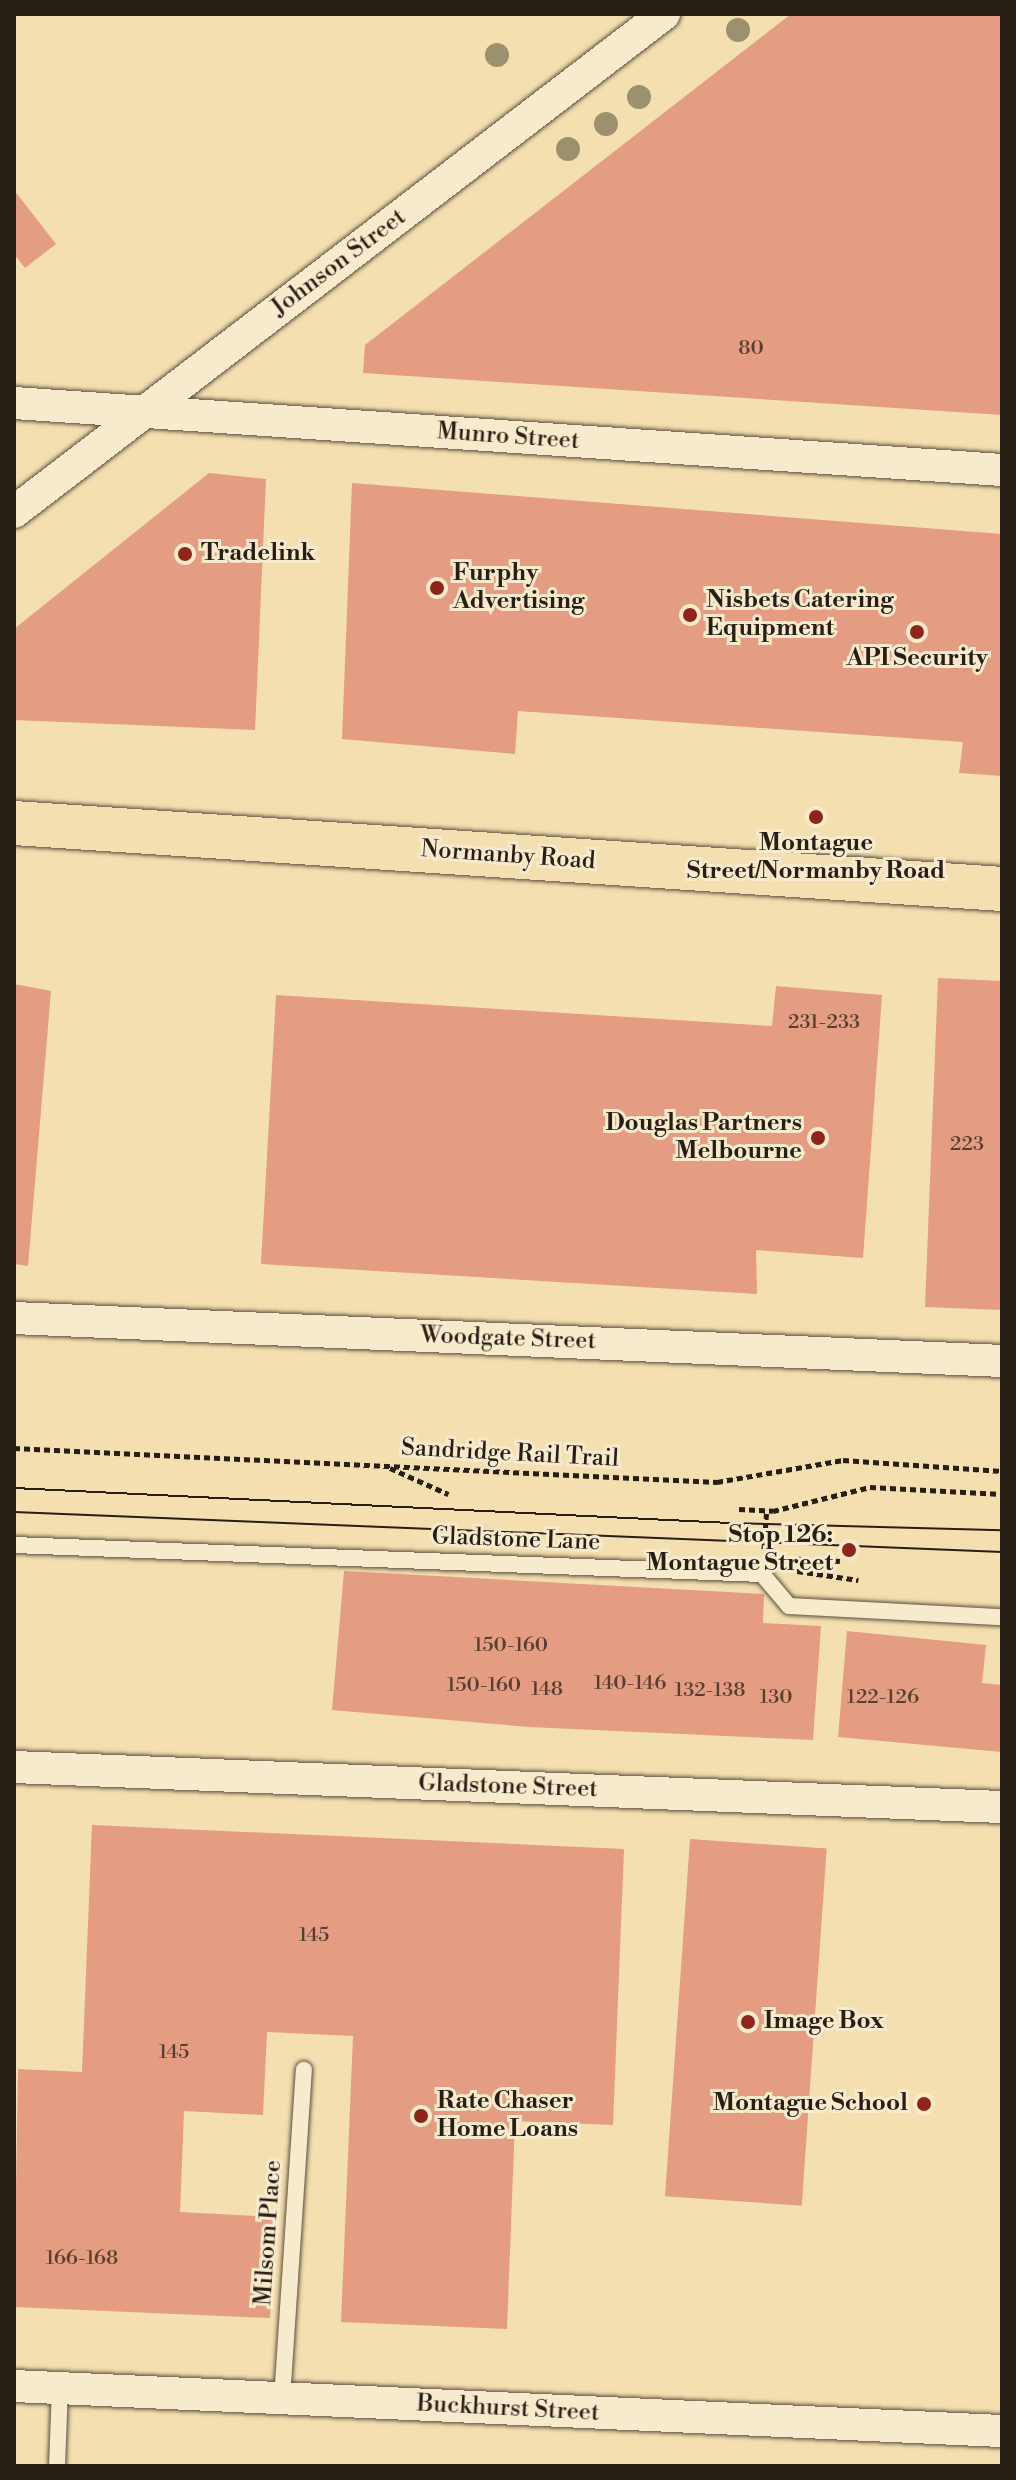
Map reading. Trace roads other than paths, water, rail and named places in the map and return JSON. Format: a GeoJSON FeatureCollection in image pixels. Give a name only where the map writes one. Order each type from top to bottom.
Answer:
{"type":"FeatureCollection","features":[{"type":"Feature","properties":{"kind":"main road","name":"Normanby Road"},"geometry":{"type":"LineString","coordinates":[[14,823],[1002,889]]}},
{"type":"Feature","properties":{"kind":"street","name":"Johnson Street"},"geometry":{"type":"LineString","coordinates":[[14,512],[664,14]]}},
{"type":"Feature","properties":{"kind":"street","name":"Munro Street"},"geometry":{"type":"LineString","coordinates":[[14,403],[1002,470]]}},
{"type":"Feature","properties":{"kind":"street","name":"Woodgate Street"},"geometry":{"type":"LineString","coordinates":[[14,1318],[1002,1361]]}},
{"type":"Feature","properties":{"kind":"street","name":"Gladstone Street"},"geometry":{"type":"LineString","coordinates":[[14,1767],[1002,1807]]}},
{"type":"Feature","properties":{"kind":"street","name":"Buckhurst Street"},"geometry":{"type":"LineString","coordinates":[[14,2386],[1002,2431]]}},
{"type":"Feature","properties":{"kind":"lane","name":"Gladstone Lane"},"geometry":{"type":"LineString","coordinates":[[14,1545],[762,1574],[789,1606],[1002,1617]]}},
{"type":"Feature","properties":{"kind":"lane","name":"Milsom Place"},"geometry":{"type":"LineString","coordinates":[[282,2399],[304,2070]]}},
{"type":"Feature","properties":{"kind":"lane"},"geometry":{"type":"LineString","coordinates":[[57,2466],[60,2388]]}},
{"type":"Feature","properties":{"kind":"tram line"},"geometry":{"type":"LineString","coordinates":[[14,1488],[729,1523],[1002,1530]]}},
{"type":"Feature","properties":{"kind":"tram line"},"geometry":{"type":"LineString","coordinates":[[14,1512],[1002,1552]]}},
{"type":"Feature","properties":{"kind":"place","name":"Tradelink"},"geometry":{"type":"Point","coordinates":[185,554]}},
{"type":"Feature","properties":{"kind":"place","name":"Furphy Advertising"},"geometry":{"type":"Point","coordinates":[437,588]}},
{"type":"Feature","properties":{"kind":"place","name":"Nisbets Catering Equipment"},"geometry":{"type":"Point","coordinates":[690,615]}},
{"type":"Feature","properties":{"kind":"place","name":"API Security"},"geometry":{"type":"Point","coordinates":[917,632]}},
{"type":"Feature","properties":{"kind":"place","name":"Montague Street/Normanby Road"},"geometry":{"type":"Point","coordinates":[816,817]}},
{"type":"Feature","properties":{"kind":"place","name":"Douglas Partners Melbourne"},"geometry":{"type":"Point","coordinates":[818,1138]}},
{"type":"Feature","properties":{"kind":"place","name":"Stop 126: Montague Street"},"geometry":{"type":"Point","coordinates":[849,1550]}},
{"type":"Feature","properties":{"kind":"place","name":"Image Box"},"geometry":{"type":"Point","coordinates":[748,2022]}},
{"type":"Feature","properties":{"kind":"place","name":"Montague School"},"geometry":{"type":"Point","coordinates":[924,2104]}},
{"type":"Feature","properties":{"kind":"place","name":"Rate Chaser Home Loans"},"geometry":{"type":"Point","coordinates":[421,2116]}}]}
